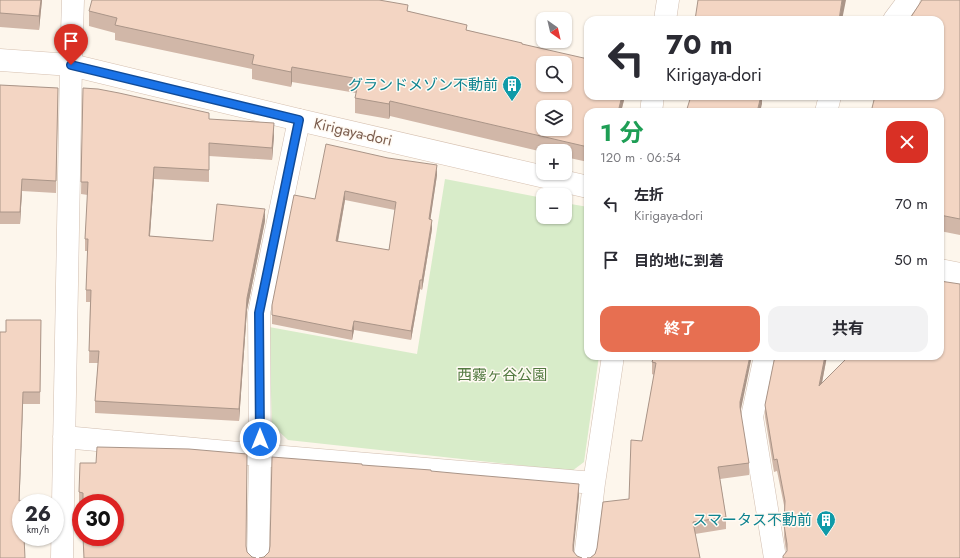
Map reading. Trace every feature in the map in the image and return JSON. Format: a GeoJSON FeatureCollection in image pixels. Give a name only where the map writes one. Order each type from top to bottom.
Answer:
{"type":"FeatureCollection","features":[{"type":"Feature","properties":{"kind":"street"},"geometry":{"type":"LineString","coordinates":[[62,558],[73,0]]}},
{"type":"Feature","properties":{"kind":"street"},"geometry":{"type":"LineString","coordinates":[[666,16],[668,0]]}},
{"type":"Feature","properties":{"kind":"street"},"geometry":{"type":"LineString","coordinates":[[897,16],[908,0]]}},
{"type":"Feature","properties":{"kind":"street","name":"Kirigaya-dori"},"geometry":{"type":"LineString","coordinates":[[0,60],[71,65],[584,186]]}},
{"type":"Feature","properties":{"kind":"street"},"geometry":{"type":"LineString","coordinates":[[258,558],[260,455],[259,313],[299,120]]}},
{"type":"Feature","properties":{"kind":"street"},"geometry":{"type":"LineString","coordinates":[[944,271],[960,274]]}},
{"type":"Feature","properties":{"kind":"street"},"geometry":{"type":"LineString","coordinates":[[585,558],[594,484],[612,360]]}},
{"type":"Feature","properties":{"kind":"street"},"geometry":{"type":"LineString","coordinates":[[764,360],[752,417],[775,558]]}},
{"type":"Feature","properties":{"kind":"street"},"geometry":{"type":"LineString","coordinates":[[64,437],[594,484]]}},
{"type":"Feature","properties":{"kind":"green space","name":"西霧ヶ谷公園"},"geometry":{"type":"Polygon","coordinates":[[[445,179],[536,197],[536,224],[572,224],[572,204],[584,206],[584,360],[598,360],[584,462],[572,471],[288,440],[272,425],[269,327],[417,354],[445,179]]]}},
{"type":"Feature","properties":{"kind":"building"},"geometry":{"type":"Polygon","coordinates":[[[0,0],[41,0],[39,16],[0,13],[0,0]]]}},
{"type":"Feature","properties":{"kind":"building"},"geometry":{"type":"Polygon","coordinates":[[[92,0],[379,0],[408,5],[407,11],[467,25],[466,30],[522,43],[536,48],[584,58],[584,100],[621,100],[619,108],[584,108],[584,146],[541,136],[572,136],[572,100],[536,100],[536,135],[390,101],[389,104],[355,98],[359,79],[292,67],[291,72],[252,64],[254,55],[115,25],[117,18],[89,11],[92,0]]]}},
{"type":"Feature","properties":{"kind":"building"},"geometry":{"type":"Polygon","coordinates":[[[698,0],[842,0],[840,16],[696,16],[698,0]]]}},
{"type":"Feature","properties":{"kind":"building"},"geometry":{"type":"Polygon","coordinates":[[[922,0],[960,0],[960,219],[944,216],[944,108],[872,108],[874,100],[944,100],[944,16],[912,16],[922,0]]]}},
{"type":"Feature","properties":{"kind":"building"},"geometry":{"type":"Polygon","coordinates":[[[0,85],[58,88],[56,181],[22,179],[20,212],[0,212],[0,85]]]}},
{"type":"Feature","properties":{"kind":"building"},"geometry":{"type":"Polygon","coordinates":[[[83,88],[119,93],[209,113],[209,119],[274,123],[272,148],[209,143],[209,170],[154,167],[149,236],[213,241],[217,204],[265,209],[247,298],[239,409],[95,401],[99,351],[89,351],[91,290],[86,290],[88,239],[85,239],[88,182],[81,182],[83,88]]]}},
{"type":"Feature","properties":{"kind":"building"},"geometry":{"type":"Polygon","coordinates":[[[690,100],[760,100],[758,108],[687,108],[690,100]]]}},
{"type":"Feature","properties":{"kind":"building"},"geometry":{"type":"Polygon","coordinates":[[[326,144],[388,158],[437,165],[429,219],[432,220],[422,280],[420,280],[411,331],[354,321],[352,331],[272,315],[272,305],[294,195],[315,199],[326,144]],[[345,191],[336,241],[389,250],[396,202],[345,191]]]}},
{"type":"Feature","properties":{"kind":"building"},"geometry":{"type":"Polygon","coordinates":[[[944,282],[960,284],[960,558],[783,558],[787,551],[784,525],[785,501],[777,459],[774,460],[765,405],[774,360],[824,360],[819,386],[845,360],[944,360],[944,282]]]}},
{"type":"Feature","properties":{"kind":"building"},"geometry":{"type":"Polygon","coordinates":[[[6,320],[41,320],[40,392],[23,392],[19,494],[12,494],[12,546],[24,546],[25,558],[0,558],[0,332],[6,332],[6,320]]]}},
{"type":"Feature","properties":{"kind":"building"},"geometry":{"type":"Polygon","coordinates":[[[653,360],[749,360],[740,402],[749,463],[718,467],[726,517],[693,522],[700,558],[590,558],[595,554],[597,548],[603,502],[629,499],[631,440],[642,441],[656,363],[652,362],[653,360]]]}},
{"type":"Feature","properties":{"kind":"building"},"geometry":{"type":"Polygon","coordinates":[[[97,447],[189,449],[247,454],[246,546],[247,552],[252,557],[256,558],[84,558],[83,546],[124,546],[124,494],[83,494],[79,492],[80,463],[96,463],[97,447]]]}},
{"type":"Feature","properties":{"kind":"building"},"geometry":{"type":"Polygon","coordinates":[[[272,457],[579,484],[573,551],[577,556],[582,558],[259,558],[264,557],[269,552],[270,546],[272,457]]]}},
{"type":"Feature","properties":{"kind":"place","name":"グランドメゾン不動前"},"geometry":{"type":"Point","coordinates":[512,102]}},
{"type":"Feature","properties":{"kind":"place","name":"スマータス不動前"},"geometry":{"type":"Point","coordinates":[826,537]}},
{"type":"Feature","properties":{"kind":"route"},"geometry":{"type":"LineString","coordinates":[[71,65],[299,120],[259,313],[260,439]]}}]}
